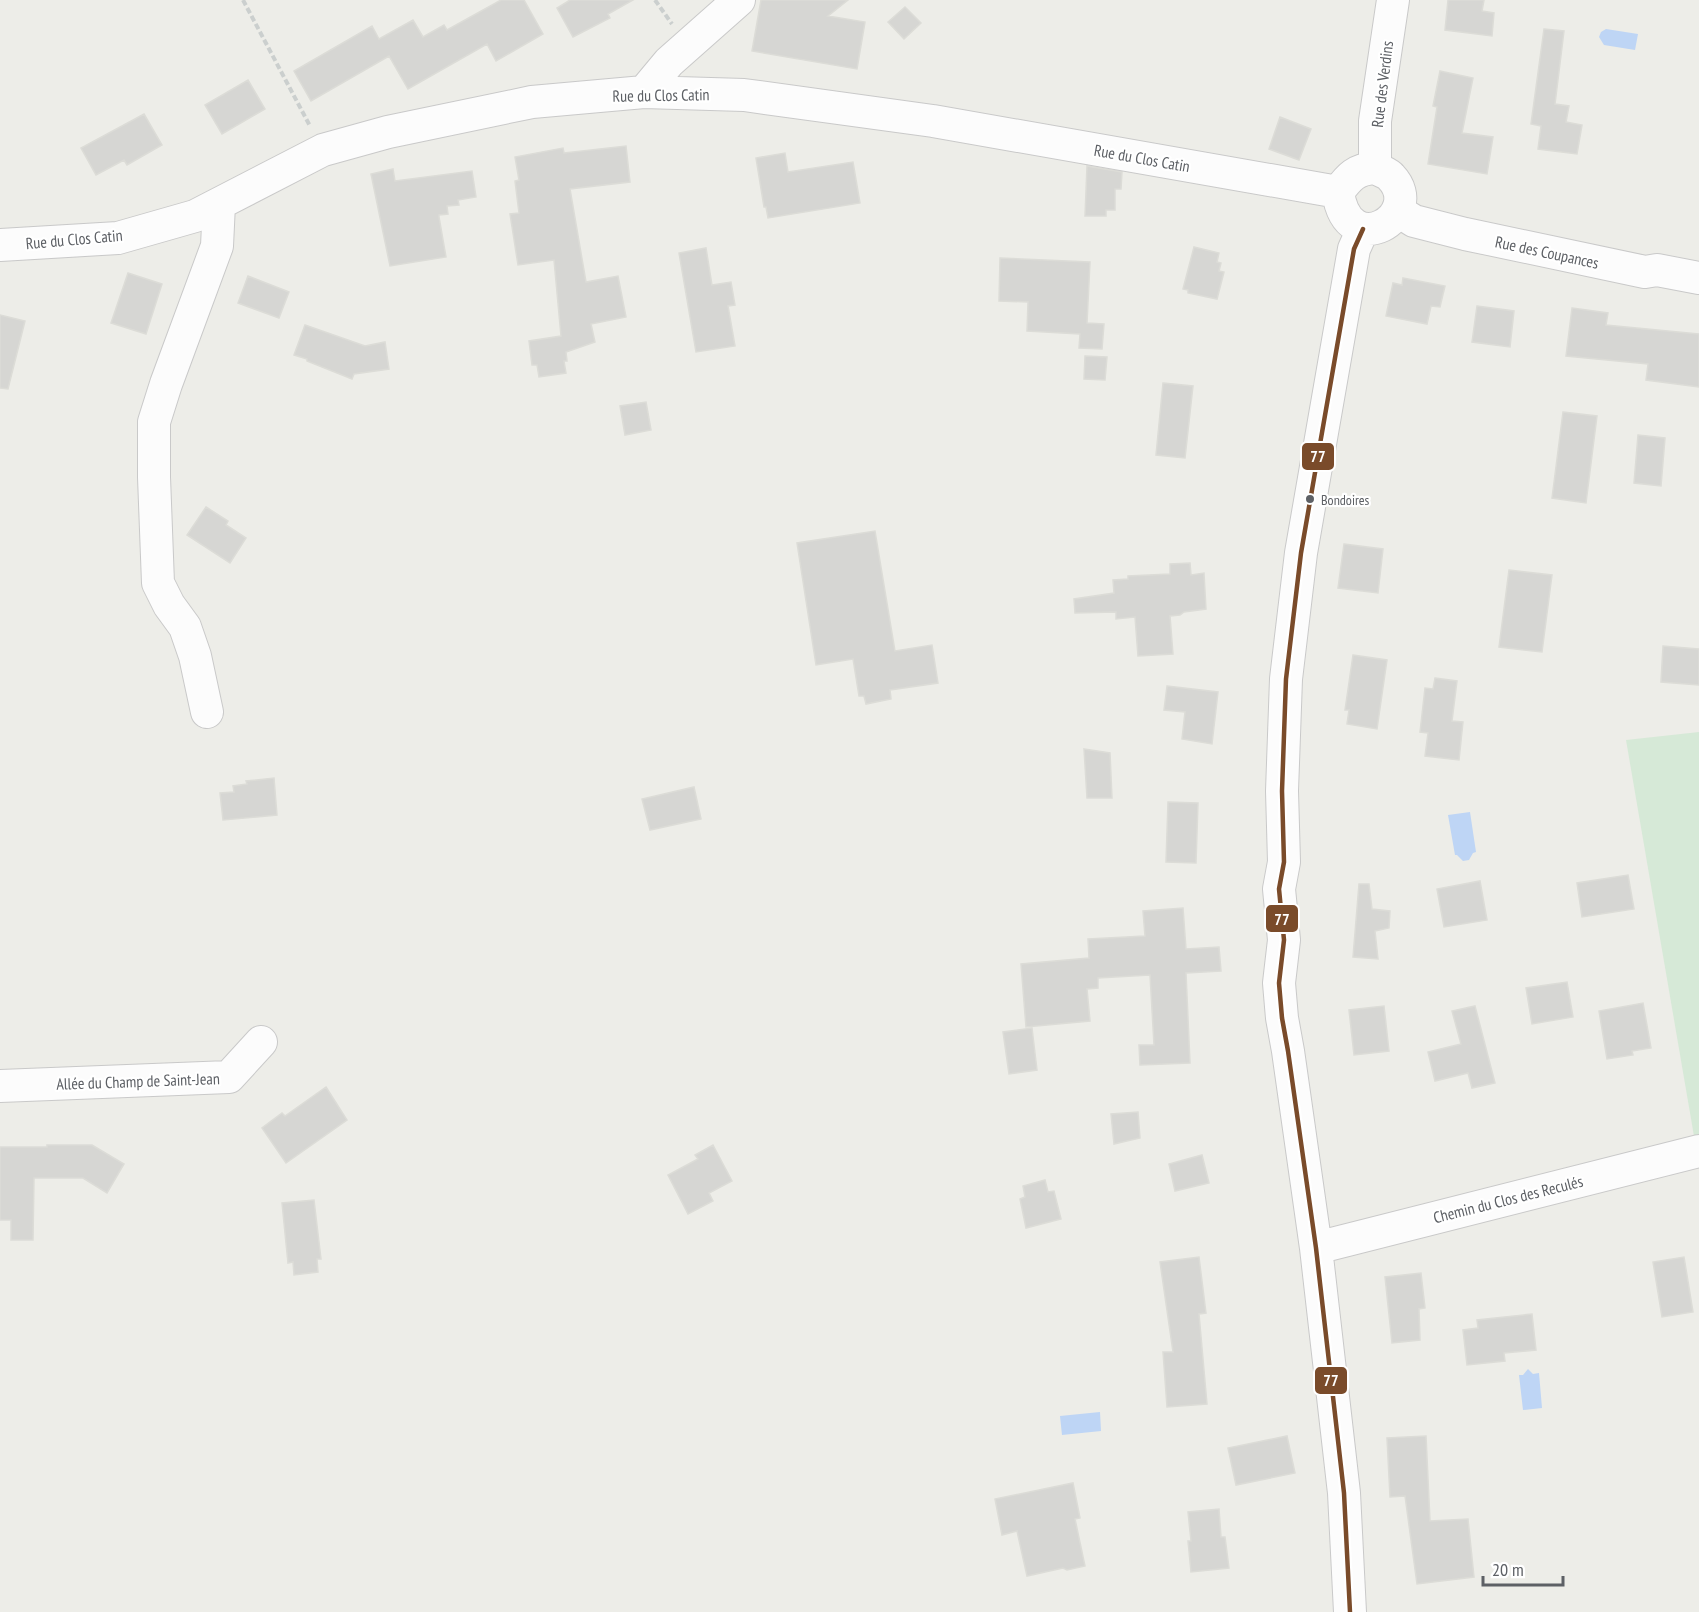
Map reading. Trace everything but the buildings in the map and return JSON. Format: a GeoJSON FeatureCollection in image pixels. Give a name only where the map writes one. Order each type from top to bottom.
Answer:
{"type":"FeatureCollection","features":[{"type":"Feature","properties":{"kind":"street"},"geometry":{"type":"LineString","coordinates":[[644,92],[669,62],[739,0]]}},
{"type":"Feature","properties":{"kind":"street","name":"Rue des Verdins"},"geometry":{"type":"LineString","coordinates":[[1375,168],[1376,121],[1393,0]]}},
{"type":"Feature","properties":{"kind":"street","name":"Rue du Clos Catin"},"geometry":{"type":"LineString","coordinates":[[0,244],[118,238],[195,216],[323,150],[388,132],[532,102],[644,92],[744,95],[933,121],[1338,192]]}},
{"type":"Feature","properties":{"kind":"street"},"geometry":{"type":"LineString","coordinates":[[1375,168],[1391,177],[1400,193],[1398,211],[1387,224],[1375,229],[1363,229],[1349,221],[1340,206],[1338,192],[1350,176],[1362,169],[1375,168]]}},
{"type":"Feature","properties":{"kind":"street"},"geometry":{"type":"LineString","coordinates":[[207,712],[195,656],[185,627],[169,605],[158,583],[154,422],[217,246],[219,204]]}},
{"type":"Feature","properties":{"kind":"street","name":"Rue des Coupances"},"geometry":{"type":"LineString","coordinates":[[1398,211],[1414,221],[1465,234],[1645,272],[1657,270],[1699,278]]}},
{"type":"Feature","properties":{"kind":"street"},"geometry":{"type":"LineString","coordinates":[[1350,1612],[1344,1493],[1316,1248],[1282,1018],[1279,983],[1284,940],[1280,889],[1284,862],[1282,791],[1286,679],[1301,553],[1354,249],[1363,229]]}},
{"type":"Feature","properties":{"kind":"street","name":"Allée du Champ de Saint-Jean"},"geometry":{"type":"LineString","coordinates":[[0,1086],[229,1077],[261,1042]]}},
{"type":"Feature","properties":{"kind":"street","name":"Chemin du Clos des Reculés"},"geometry":{"type":"LineString","coordinates":[[1316,1248],[1699,1151]]}},
{"type":"Feature","properties":{"kind":"path"},"geometry":{"type":"LineString","coordinates":[[243,0],[323,150]]}},
{"type":"Feature","properties":{"kind":"green space"},"geometry":{"type":"Polygon","coordinates":[[[1699,732],[1699,1141],[1695,1142],[1626,740],[1699,732]]]}},
{"type":"Feature","properties":{"kind":"water"},"geometry":{"type":"Polygon","coordinates":[[[1606,29],[1638,34],[1635,50],[1604,45],[1599,37],[1606,29]]]}},
{"type":"Feature","properties":{"kind":"water"},"geometry":{"type":"Polygon","coordinates":[[[1470,812],[1476,852],[1469,860],[1463,861],[1455,855],[1448,815],[1470,812]]]}},
{"type":"Feature","properties":{"kind":"water"},"geometry":{"type":"Polygon","coordinates":[[[1528,1369],[1533,1374],[1539,1373],[1542,1408],[1523,1410],[1519,1375],[1523,1375],[1528,1369]]]}},
{"type":"Feature","properties":{"kind":"water"},"geometry":{"type":"Polygon","coordinates":[[[1100,1412],[1101,1431],[1062,1435],[1060,1416],[1100,1412]]]}},
{"type":"Feature","properties":{"kind":"transit line","name":"77"},"geometry":{"type":"LineString","coordinates":[[1350,1612],[1344,1493],[1316,1248],[1282,1018],[1279,983],[1284,940],[1279,889],[1284,862],[1282,791],[1286,679],[1301,553],[1354,249],[1363,229]]}},
{"type":"Feature","properties":{"kind":"place","name":"Bondoires"},"geometry":{"type":"Point","coordinates":[1310,499]}}]}
